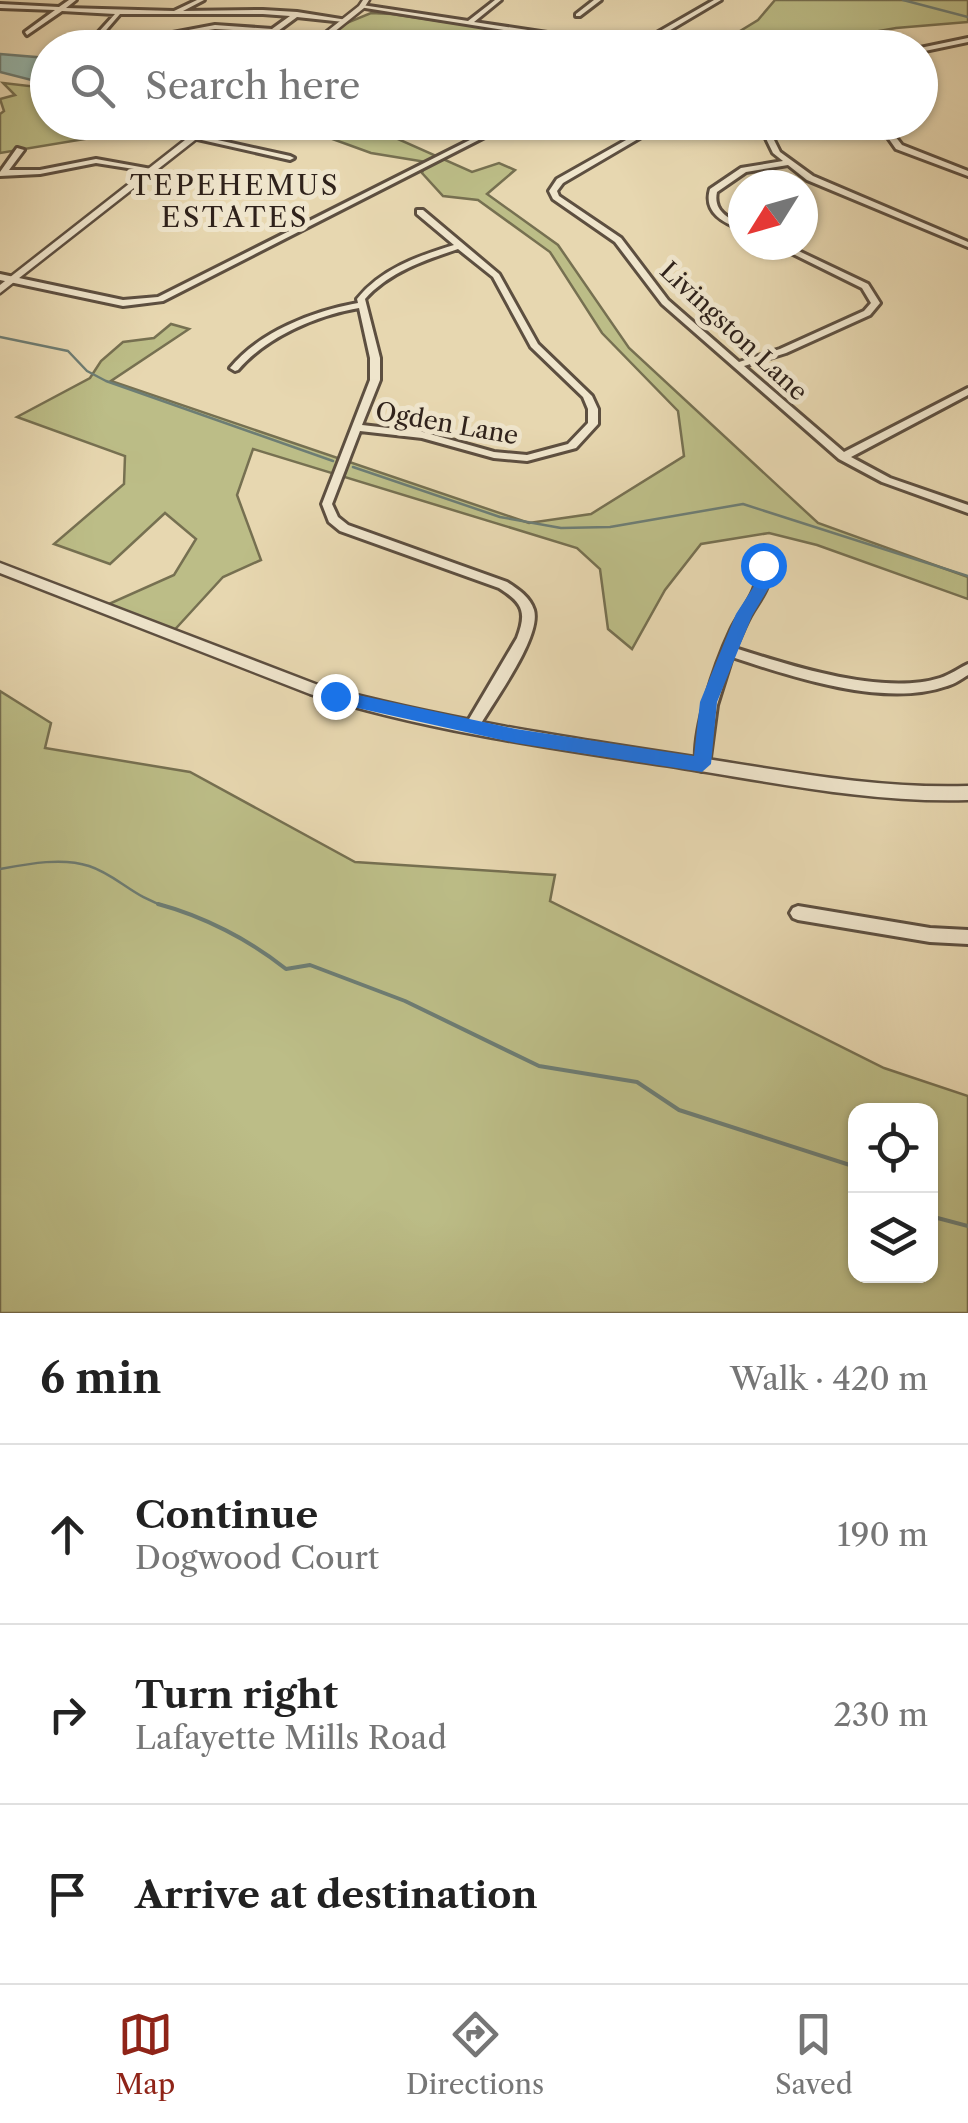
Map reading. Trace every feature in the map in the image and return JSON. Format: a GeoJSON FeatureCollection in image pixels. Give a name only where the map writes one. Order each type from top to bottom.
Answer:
{"type":"FeatureCollection","features":[{"type":"Feature","properties":{"kind":"street"},"geometry":{"type":"LineString","coordinates":[[33,30],[73,0]]}},
{"type":"Feature","properties":{"kind":"street"},"geometry":{"type":"LineString","coordinates":[[174,13],[201,0]]}},
{"type":"Feature","properties":{"kind":"street"},"geometry":{"type":"LineString","coordinates":[[470,23],[495,0]]}},
{"type":"Feature","properties":{"kind":"street"},"geometry":{"type":"LineString","coordinates":[[578,15],[598,0]]}},
{"type":"Feature","properties":{"kind":"street"},"geometry":{"type":"LineString","coordinates":[[666,30],[718,0]]}},
{"type":"Feature","properties":{"kind":"street"},"geometry":{"type":"LineString","coordinates":[[331,30],[364,4],[516,30]]}},
{"type":"Feature","properties":{"kind":"street"},"geometry":{"type":"LineString","coordinates":[[0,6],[234,12],[341,22]]}},
{"type":"Feature","properties":{"kind":"street"},"geometry":{"type":"LineString","coordinates":[[104,30],[120,12]]}},
{"type":"Feature","properties":{"kind":"street"},"geometry":{"type":"LineString","coordinates":[[275,30],[294,16]]}},
{"type":"Feature","properties":{"kind":"street"},"geometry":{"type":"LineString","coordinates":[[198,30],[259,30]]}},
{"type":"Feature","properties":{"kind":"street"},"geometry":{"type":"LineString","coordinates":[[938,46],[968,40]]}},
{"type":"Feature","properties":{"kind":"street"},"geometry":{"type":"LineString","coordinates":[[0,290],[192,140]]}},
{"type":"Feature","properties":{"kind":"street"},"geometry":{"type":"LineString","coordinates":[[204,140],[290,158]]}},
{"type":"Feature","properties":{"kind":"street"},"geometry":{"type":"LineString","coordinates":[[0,276],[123,303],[160,299],[476,140]]}},
{"type":"Feature","properties":{"kind":"street","name":"Livingston Lane"},"geometry":{"type":"LineString","coordinates":[[633,140],[560,182],[554,194],[618,240],[657,293],[843,457],[886,480],[968,509]]}},
{"type":"Feature","properties":{"kind":"street"},"geometry":{"type":"LineString","coordinates":[[769,140],[787,163],[828,187],[968,245]]}},
{"type":"Feature","properties":{"kind":"street"},"geometry":{"type":"LineString","coordinates":[[894,140],[899,146],[968,174]]}},
{"type":"Feature","properties":{"kind":"street"},"geometry":{"type":"LineString","coordinates":[[2,174],[20,150]]}},
{"type":"Feature","properties":{"kind":"street"},"geometry":{"type":"LineString","coordinates":[[2,174],[40,172],[96,161],[154,170]]}},
{"type":"Feature","properties":{"kind":"street"},"geometry":{"type":"LineString","coordinates":[[744,170],[787,163]]}},
{"type":"Feature","properties":{"kind":"street"},"geometry":{"type":"LineString","coordinates":[[728,181],[714,190],[711,203],[728,218]]}},
{"type":"Feature","properties":{"kind":"street","name":"Ogden Lane"},"geometry":{"type":"LineString","coordinates":[[359,428],[423,435],[494,456],[518,458],[560,452],[589,431],[594,416],[587,396],[534,345],[496,276],[420,212]]}},
{"type":"Feature","properties":{"kind":"street"},"geometry":{"type":"LineString","coordinates":[[235,368],[250,352],[327,312],[360,305],[374,286],[426,256],[462,245]]}},
{"type":"Feature","properties":{"kind":"street"},"geometry":{"type":"LineString","coordinates":[[738,365],[792,347],[867,313],[876,303],[865,286],[810,260]]}},
{"type":"Feature","properties":{"kind":"street"},"geometry":{"type":"LineString","coordinates":[[360,305],[376,367],[373,390],[328,499],[333,520],[351,532],[503,586],[526,606],[527,632],[472,726]]}},
{"type":"Feature","properties":{"kind":"street"},"geometry":{"type":"LineString","coordinates":[[843,457],[968,391]]}},
{"type":"Feature","properties":{"kind":"street"},"geometry":{"type":"LineString","coordinates":[[702,764],[708,702],[744,614],[764,584],[763,565]]}},
{"type":"Feature","properties":{"kind":"street"},"geometry":{"type":"LineString","coordinates":[[0,568],[315,690],[472,726],[870,792],[968,793]]}},
{"type":"Feature","properties":{"kind":"street"},"geometry":{"type":"LineString","coordinates":[[729,651],[797,674],[851,685],[928,684],[955,678],[968,668]]}},
{"type":"Feature","properties":{"kind":"street"},"geometry":{"type":"LineString","coordinates":[[798,913],[968,937]]}},
{"type":"Feature","properties":{"kind":"green space"},"geometry":{"type":"Polygon","coordinates":[[[775,0],[968,0],[968,22],[885,30],[742,30],[758,20],[775,0]]]}},
{"type":"Feature","properties":{"kind":"green space"},"geometry":{"type":"Polygon","coordinates":[[[371,13],[501,30],[336,30],[371,13]]]}},
{"type":"Feature","properties":{"kind":"green space"},"geometry":{"type":"Polygon","coordinates":[[[3,83],[30,86],[30,140],[79,140],[0,153],[0,114],[4,111],[0,99],[15,95],[3,83]]]}},
{"type":"Feature","properties":{"kind":"green space"},"geometry":{"type":"Polygon","coordinates":[[[335,140],[400,140],[472,172],[499,163],[515,170],[487,194],[558,245],[629,348],[818,523],[968,577],[968,599],[817,545],[769,533],[701,544],[665,590],[632,649],[608,629],[600,569],[577,548],[253,449],[237,495],[261,560],[223,577],[168,637],[102,607],[174,575],[196,539],[165,513],[110,564],[54,544],[124,484],[125,456],[17,417],[90,378],[101,361],[123,342],[154,338],[171,324],[189,329],[111,381],[529,523],[591,514],[684,456],[678,411],[602,333],[550,252],[478,200],[443,196],[422,173],[426,162],[371,153],[335,140]]]}},
{"type":"Feature","properties":{"kind":"green space"},"geometry":{"type":"Polygon","coordinates":[[[0,691],[51,723],[45,748],[190,772],[355,862],[555,875],[550,901],[884,1068],[968,1096],[968,1313],[0,1313],[0,691]]]}},
{"type":"Feature","properties":{"kind":"water"},"geometry":{"type":"Polygon","coordinates":[[[0,54],[30,57],[30,80],[0,72],[0,54]]]}},
{"type":"Feature","properties":{"kind":"waterway"},"geometry":{"type":"LineString","coordinates":[[903,0],[968,17]]}},
{"type":"Feature","properties":{"kind":"waterway"},"geometry":{"type":"LineString","coordinates":[[0,337],[68,351],[87,371],[106,381],[333,461]]}},
{"type":"Feature","properties":{"kind":"waterway"},"geometry":{"type":"LineString","coordinates":[[353,467],[500,517],[561,528],[610,527],[743,504],[968,576]]}},
{"type":"Feature","properties":{"kind":"waterway"},"geometry":{"type":"LineString","coordinates":[[0,869],[44,862],[79,863],[168,907]]}},
{"type":"Feature","properties":{"kind":"waterway"},"geometry":{"type":"LineString","coordinates":[[158,904],[225,930],[286,969],[310,965],[405,1001],[539,1066],[637,1082],[679,1110],[848,1164]]}},
{"type":"Feature","properties":{"kind":"waterway"},"geometry":{"type":"LineString","coordinates":[[938,1218],[968,1226]]}},
{"type":"Feature","properties":{"kind":"district","name":"TEPEHEMUS ESTATES"},"geometry":{"type":"Point","coordinates":[235,201]}},
{"type":"Feature","properties":{"kind":"route"},"geometry":{"type":"LineString","coordinates":[[335,696],[516,736],[702,764],[708,702],[744,614],[764,584],[763,565]]}}]}
